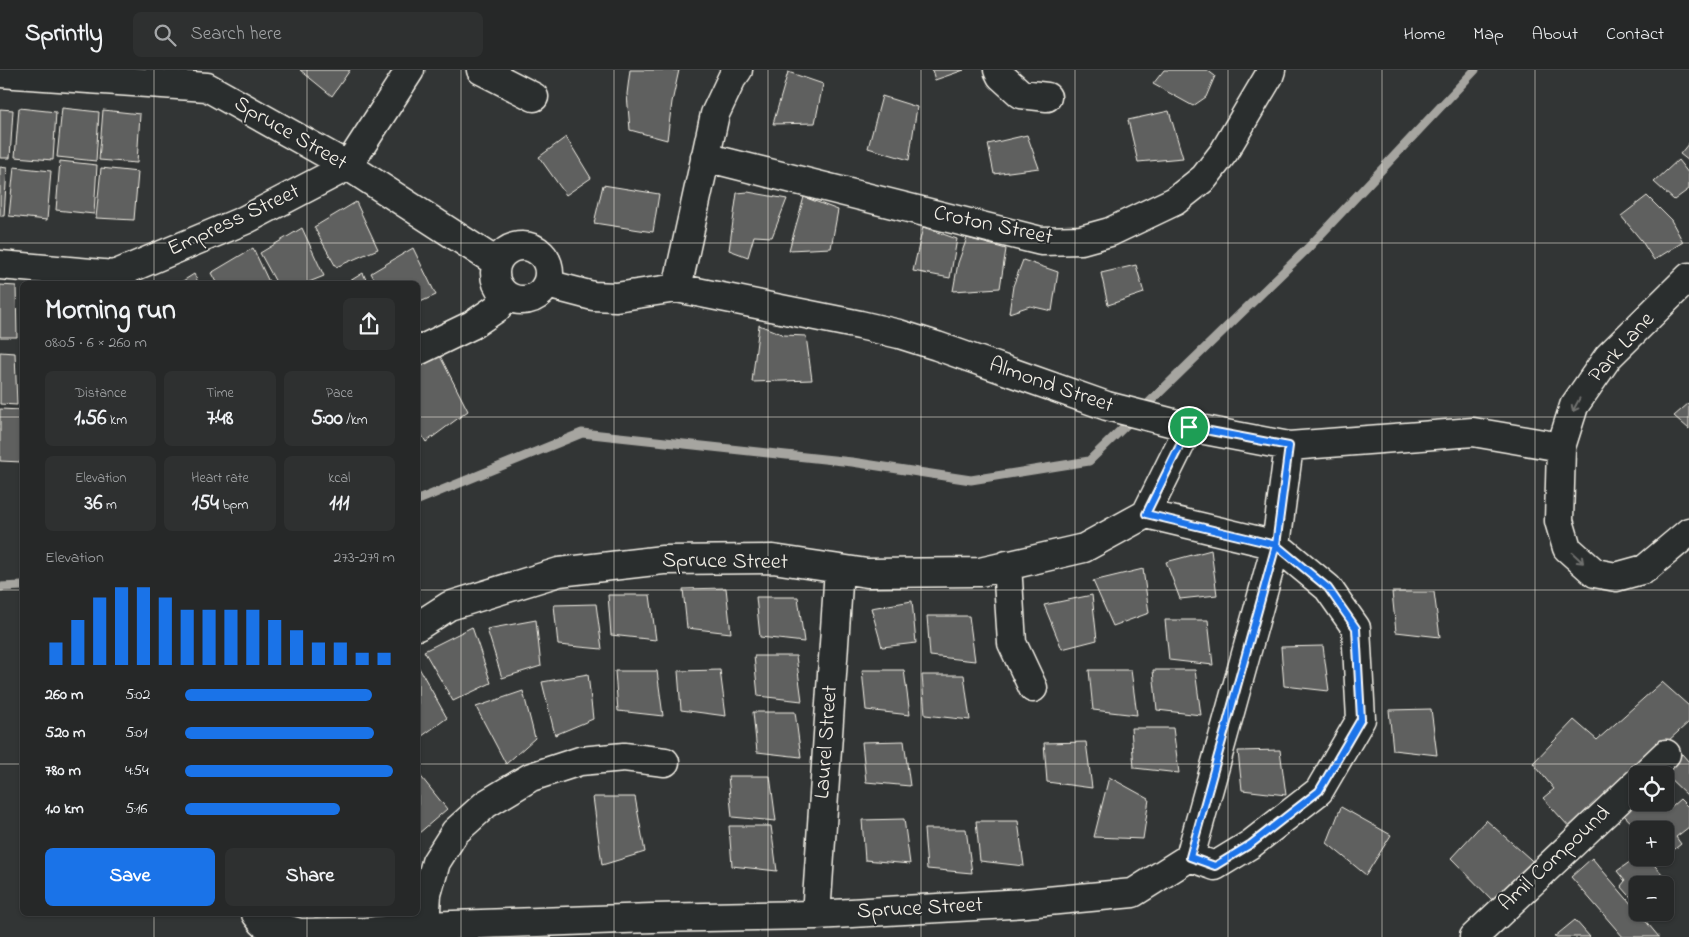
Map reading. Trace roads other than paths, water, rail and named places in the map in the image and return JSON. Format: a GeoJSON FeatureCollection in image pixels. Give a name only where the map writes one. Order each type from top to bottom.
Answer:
{"type":"FeatureCollection","features":[{"type":"Feature","properties":{"kind":"street"},"geometry":{"type":"LineString","coordinates":[[348,166],[410,70]]}},
{"type":"Feature","properties":{"kind":"street"},"geometry":{"type":"LineString","coordinates":[[481,70],[534,97]]}},
{"type":"Feature","properties":{"kind":"street"},"geometry":{"type":"LineString","coordinates":[[677,288],[715,114],[732,78],[738,70]]}},
{"type":"Feature","properties":{"kind":"street"},"geometry":{"type":"LineString","coordinates":[[998,70],[1001,76],[1021,94],[1047,97]]}},
{"type":"Feature","properties":{"kind":"street","name":"Croton Street"},"geometry":{"type":"LineString","coordinates":[[705,157],[1041,241],[1081,240],[1110,232],[1175,201],[1204,178],[1224,152],[1271,70]]}},
{"type":"Feature","properties":{"kind":"street","name":"Spruce Street"},"geometry":{"type":"LineString","coordinates":[[0,73],[207,78],[496,262]]}},
{"type":"Feature","properties":{"kind":"street","name":"Empress Street"},"geometry":{"type":"LineString","coordinates":[[0,265],[114,280],[245,220],[348,166]]}},
{"type":"Feature","properties":{"kind":"street"},"geometry":{"type":"LineString","coordinates":[[515,246],[527,246],[538,250],[547,260],[550,272],[547,284],[540,294],[529,300],[517,300],[506,296],[498,286],[494,274],[496,262],[504,252],[515,246]]}},
{"type":"Feature","properties":{"kind":"street","name":"Park Lane"},"geometry":{"type":"LineString","coordinates":[[1689,277],[1608,357],[1574,406],[1560,447],[1559,521],[1568,548],[1595,573],[1616,578],[1645,569],[1689,532]]}},
{"type":"Feature","properties":{"kind":"street","name":"Almond Street"},"geometry":{"type":"LineString","coordinates":[[547,284],[593,296],[616,297],[677,288],[899,334],[1107,406],[1189,427],[1289,446],[1473,432],[1560,447]]}},
{"type":"Feature","properties":{"kind":"street"},"geometry":{"type":"LineString","coordinates":[[420,350],[472,325],[497,308],[506,296]]}},
{"type":"Feature","properties":{"kind":"street"},"geometry":{"type":"LineString","coordinates":[[1189,427],[1146,514],[1276,545],[1328,588],[1356,628],[1361,719],[1319,791],[1251,844],[1215,866],[1190,857],[1276,545],[1289,446]]}},
{"type":"Feature","properties":{"kind":"street","name":"Spruce Street"},"geometry":{"type":"LineString","coordinates":[[420,625],[449,606],[559,572],[663,560],[773,559],[868,573],[980,572],[1084,548],[1146,514]]}},
{"type":"Feature","properties":{"kind":"street"},"geometry":{"type":"LineString","coordinates":[[1007,565],[1012,643],[1033,688]]}},
{"type":"Feature","properties":{"kind":"street","name":"Laurel Street"},"geometry":{"type":"LineString","coordinates":[[816,915],[839,569]]}},
{"type":"Feature","properties":{"kind":"street"},"geometry":{"type":"LineString","coordinates":[[1653,766],[1666,754]]}},
{"type":"Feature","properties":{"kind":"street"},"geometry":{"type":"LineString","coordinates":[[425,926],[427,894],[436,862],[455,832],[486,804],[531,778],[580,761],[624,757],[664,762]]}},
{"type":"Feature","properties":{"kind":"street","name":"Amil Compound"},"geometry":{"type":"LineString","coordinates":[[1474,937],[1629,791]]}},
{"type":"Feature","properties":{"kind":"street","name":"Spruce Street"},"geometry":{"type":"LineString","coordinates":[[258,916],[263,922],[300,934],[366,932],[425,926],[652,918],[816,915],[1026,903],[1133,893],[1190,857]]}},
{"type":"Feature","properties":{"kind":"waterway"},"geometry":{"type":"LineString","coordinates":[[420,499],[582,433],[852,462],[971,480],[1089,461],[1309,247],[1475,70]]}},
{"type":"Feature","properties":{"kind":"waterway"},"geometry":{"type":"LineString","coordinates":[[0,587],[20,586]]}}]}
